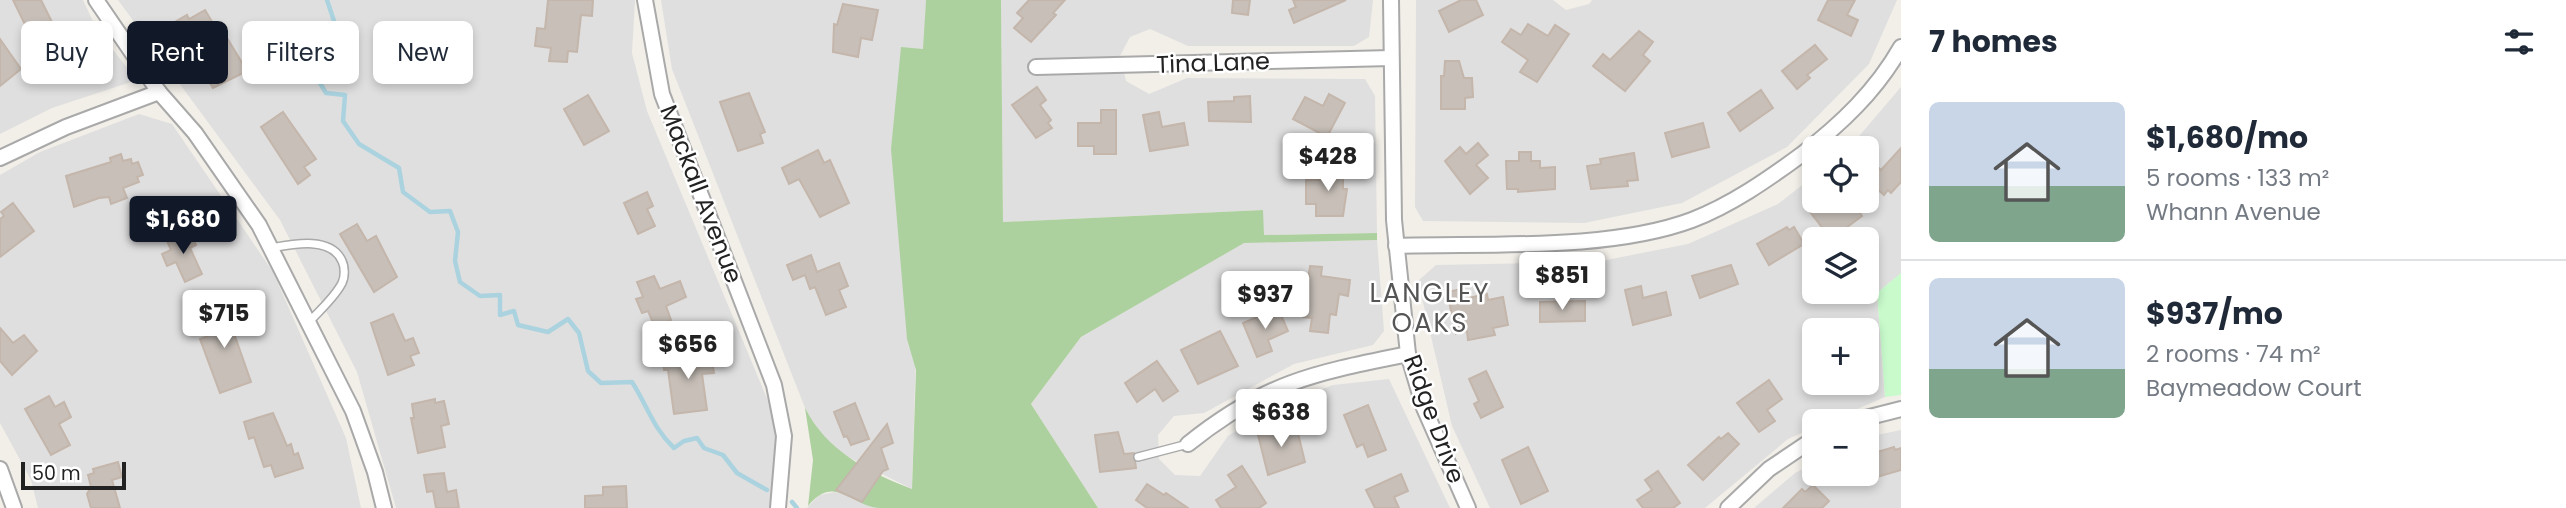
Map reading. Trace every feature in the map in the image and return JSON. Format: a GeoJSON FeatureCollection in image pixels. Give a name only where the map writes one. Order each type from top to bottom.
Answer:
{"type":"FeatureCollection","features":[{"type":"Feature","properties":{"kind":"street"},"geometry":{"type":"LineString","coordinates":[[96,0],[159,92],[227,176],[271,247],[353,411],[375,472],[384,508]]}},
{"type":"Feature","properties":{"kind":"street","name":"Mackall Avenue"},"geometry":{"type":"LineString","coordinates":[[645,0],[662,94],[774,385],[784,436],[778,508]]}},
{"type":"Feature","properties":{"kind":"street","name":"Ridge Drive"},"geometry":{"type":"LineString","coordinates":[[1391,0],[1396,246],[1408,354],[1424,408],[1468,508]]}},
{"type":"Feature","properties":{"kind":"street"},"geometry":{"type":"LineString","coordinates":[[1396,246],[1601,239],[1660,230],[1692,220],[1749,191],[1819,141],[1860,104],[1882,78],[1901,47]]}},
{"type":"Feature","properties":{"kind":"street","name":"Tina Lane"},"geometry":{"type":"LineString","coordinates":[[1036,67],[1391,58]]}},
{"type":"Feature","properties":{"kind":"street"},"geometry":{"type":"LineString","coordinates":[[0,158],[47,135],[159,92]]}},
{"type":"Feature","properties":{"kind":"street"},"geometry":{"type":"LineString","coordinates":[[1188,444],[1218,420],[1272,388],[1337,368],[1408,354]]}},
{"type":"Feature","properties":{"kind":"street"},"geometry":{"type":"LineString","coordinates":[[1879,415],[1901,409]]}},
{"type":"Feature","properties":{"kind":"street"},"geometry":{"type":"LineString","coordinates":[[1728,508],[1769,469],[1802,447]]}},
{"type":"Feature","properties":{"kind":"street"},"geometry":{"type":"LineString","coordinates":[[0,469],[14,508]]}},
{"type":"Feature","properties":{"kind":"lane"},"geometry":{"type":"LineString","coordinates":[[271,247],[301,243],[320,245],[337,252],[344,265],[344,281],[310,321]]}},
{"type":"Feature","properties":{"kind":"lane"},"geometry":{"type":"LineString","coordinates":[[1138,457],[1188,444]]}},
{"type":"Feature","properties":{"kind":"shaded area"},"geometry":{"type":"Polygon","coordinates":[[[0,0],[83,0],[93,21],[21,21],[21,84],[113,84],[113,50],[127,68],[127,83],[52,108],[0,134],[0,0]]]}},
{"type":"Feature","properties":{"kind":"shaded area"},"geometry":{"type":"Polygon","coordinates":[[[118,0],[635,0],[632,53],[647,111],[776,420],[783,464],[769,508],[396,508],[357,372],[280,220],[180,84],[228,84],[228,21],[133,21],[118,0]]]}},
{"type":"Feature","properties":{"kind":"shaded area"},"geometry":{"type":"Polygon","coordinates":[[[661,0],[926,0],[912,489],[844,455],[825,439],[807,413],[672,69],[661,0]]]}},
{"type":"Feature","properties":{"kind":"shaded area"},"geometry":{"type":"Polygon","coordinates":[[[1001,0],[1373,0],[1369,37],[1354,46],[1188,46],[1150,29],[1130,37],[1120,56],[1126,81],[1149,94],[1187,78],[1365,79],[1375,96],[1377,233],[1263,235],[1263,210],[1003,222],[1001,0]]]}},
{"type":"Feature","properties":{"kind":"shaded area"},"geometry":{"type":"Polygon","coordinates":[[[1416,0],[1553,0],[1566,10],[1589,4],[1592,0],[1897,0],[1869,64],[1787,147],[1682,203],[1584,223],[1423,221],[1415,207],[1416,0]]]}},
{"type":"Feature","properties":{"kind":"shaded area"},"geometry":{"type":"Polygon","coordinates":[[[1901,87],[1901,273],[1879,291],[1879,227],[1802,227],[1802,304],[1878,304],[1879,318],[1802,318],[1802,395],[1879,395],[1879,319],[1885,397],[1857,409],[1802,409],[1802,433],[1788,439],[1705,508],[1490,508],[1452,426],[1418,281],[1436,265],[1596,262],[1688,244],[1778,204],[1802,185],[1802,213],[1879,213],[1879,136],[1859,136],[1901,87]]]}},
{"type":"Feature","properties":{"kind":"shaded area"},"geometry":{"type":"Polygon","coordinates":[[[139,114],[172,124],[273,272],[346,438],[361,508],[38,508],[31,480],[0,423],[0,175],[40,152],[139,114]]]}},
{"type":"Feature","properties":{"kind":"shaded area"},"geometry":{"type":"Polygon","coordinates":[[[1377,240],[1384,331],[1373,345],[1294,364],[1204,413],[1174,416],[1158,435],[1159,459],[1175,475],[1200,476],[1228,436],[1275,407],[1333,385],[1389,379],[1450,508],[1098,508],[1031,404],[1081,337],[1244,242],[1377,240]]]}},
{"type":"Feature","properties":{"kind":"shaded area"},"geometry":{"type":"Polygon","coordinates":[[[1901,430],[1901,508],[1754,508],[1802,470],[1802,486],[1879,486],[1879,435],[1901,430]]]}},
{"type":"Feature","properties":{"kind":"shaded area"},"geometry":{"type":"Polygon","coordinates":[[[835,492],[875,508],[807,508],[819,495],[835,492]]]}},
{"type":"Feature","properties":{"kind":"green space"},"geometry":{"type":"Polygon","coordinates":[[[926,0],[1001,0],[1003,222],[1263,210],[1264,235],[1377,233],[1377,240],[1244,243],[1081,337],[1031,404],[1098,508],[879,508],[835,492],[826,492],[808,506],[813,460],[805,408],[825,436],[850,458],[912,489],[916,370],[907,339],[891,149],[901,47],[923,49],[926,0]]]}},
{"type":"Feature","properties":{"kind":"green space"},"geometry":{"type":"Polygon","coordinates":[[[1901,273],[1901,395],[1885,397],[1879,291],[1901,273]]]}},
{"type":"Feature","properties":{"kind":"building"},"geometry":{"type":"Polygon","coordinates":[[[13,0],[41,0],[52,21],[23,21],[13,0]]]}},
{"type":"Feature","properties":{"kind":"building"},"geometry":{"type":"Polygon","coordinates":[[[548,0],[593,0],[592,16],[581,15],[577,52],[568,51],[567,62],[549,61],[551,48],[535,46],[537,28],[545,29],[548,0]]]}},
{"type":"Feature","properties":{"kind":"building"},"geometry":{"type":"Polygon","coordinates":[[[1029,0],[1065,0],[1053,13],[1056,15],[1031,42],[1014,28],[1023,18],[1017,13],[1029,0]]]}},
{"type":"Feature","properties":{"kind":"building"},"geometry":{"type":"Polygon","coordinates":[[[1233,0],[1250,0],[1248,15],[1232,13],[1233,0]]]}},
{"type":"Feature","properties":{"kind":"building"},"geometry":{"type":"Polygon","coordinates":[[[1293,0],[1346,0],[1294,23],[1289,10],[1296,7],[1293,0]]]}},
{"type":"Feature","properties":{"kind":"building"},"geometry":{"type":"Polygon","coordinates":[[[1461,0],[1476,0],[1483,15],[1449,32],[1439,11],[1461,0]]]}},
{"type":"Feature","properties":{"kind":"building"},"geometry":{"type":"Polygon","coordinates":[[[1828,0],[1855,0],[1847,15],[1858,20],[1851,36],[1818,20],[1828,0]]]}},
{"type":"Feature","properties":{"kind":"building"},"geometry":{"type":"Polygon","coordinates":[[[843,4],[878,10],[872,40],[861,38],[858,57],[833,52],[834,24],[837,25],[843,4]]]}},
{"type":"Feature","properties":{"kind":"building"},"geometry":{"type":"Polygon","coordinates":[[[205,10],[212,21],[176,21],[187,15],[189,19],[205,10]]]}},
{"type":"Feature","properties":{"kind":"building"},"geometry":{"type":"Polygon","coordinates":[[[1528,24],[1548,36],[1555,25],[1569,34],[1537,82],[1520,72],[1528,60],[1502,42],[1511,29],[1521,35],[1528,24]]]}},
{"type":"Feature","properties":{"kind":"building"},"geometry":{"type":"Polygon","coordinates":[[[1639,31],[1653,42],[1643,55],[1650,61],[1625,91],[1593,66],[1603,54],[1610,60],[1639,31]]]}},
{"type":"Feature","properties":{"kind":"building"},"geometry":{"type":"Polygon","coordinates":[[[0,39],[21,69],[0,86],[0,39]]]}},
{"type":"Feature","properties":{"kind":"building"},"geometry":{"type":"Polygon","coordinates":[[[228,40],[242,63],[242,74],[228,80],[228,40]]]}},
{"type":"Feature","properties":{"kind":"building"},"geometry":{"type":"Polygon","coordinates":[[[1815,45],[1827,59],[1807,75],[1810,78],[1797,89],[1782,71],[1815,45]]]}},
{"type":"Feature","properties":{"kind":"building"},"geometry":{"type":"Polygon","coordinates":[[[1445,61],[1459,61],[1464,78],[1472,78],[1473,97],[1465,98],[1465,109],[1441,109],[1441,76],[1444,76],[1445,61]]]}},
{"type":"Feature","properties":{"kind":"building"},"geometry":{"type":"Polygon","coordinates":[[[1037,87],[1046,100],[1040,105],[1051,120],[1048,123],[1052,128],[1036,138],[1012,105],[1037,87]]]}},
{"type":"Feature","properties":{"kind":"building"},"geometry":{"type":"Polygon","coordinates":[[[1761,90],[1773,108],[1740,131],[1728,113],[1761,90]]]}},
{"type":"Feature","properties":{"kind":"building"},"geometry":{"type":"Polygon","coordinates":[[[749,93],[765,132],[760,134],[763,143],[738,151],[720,102],[749,93]]]}},
{"type":"Feature","properties":{"kind":"building"},"geometry":{"type":"Polygon","coordinates":[[[1329,94],[1345,103],[1327,137],[1293,119],[1305,97],[1323,106],[1329,94]]]}},
{"type":"Feature","properties":{"kind":"building"},"geometry":{"type":"Polygon","coordinates":[[[588,95],[609,131],[584,145],[564,109],[588,95]]]}},
{"type":"Feature","properties":{"kind":"building"},"geometry":{"type":"Polygon","coordinates":[[[1250,96],[1251,122],[1209,121],[1208,102],[1234,101],[1234,97],[1250,96]]]}},
{"type":"Feature","properties":{"kind":"building"},"geometry":{"type":"Polygon","coordinates":[[[1101,110],[1116,110],[1116,154],[1094,154],[1094,146],[1078,146],[1078,123],[1101,123],[1101,110]]]}},
{"type":"Feature","properties":{"kind":"building"},"geometry":{"type":"Polygon","coordinates":[[[283,112],[316,159],[304,167],[310,175],[298,184],[261,127],[283,112]]]}},
{"type":"Feature","properties":{"kind":"building"},"geometry":{"type":"Polygon","coordinates":[[[1159,112],[1162,127],[1184,123],[1188,145],[1150,151],[1143,115],[1159,112]]]}},
{"type":"Feature","properties":{"kind":"building"},"geometry":{"type":"Polygon","coordinates":[[[1703,123],[1709,147],[1672,157],[1665,133],[1703,123]]]}},
{"type":"Feature","properties":{"kind":"building"},"geometry":{"type":"Polygon","coordinates":[[[1478,143],[1488,155],[1476,165],[1488,178],[1470,194],[1445,161],[1460,147],[1466,154],[1478,143]]]}},
{"type":"Feature","properties":{"kind":"building"},"geometry":{"type":"Polygon","coordinates":[[[1901,148],[1901,182],[1891,193],[1888,190],[1884,195],[1879,191],[1879,168],[1881,170],[1901,148]]]}},
{"type":"Feature","properties":{"kind":"building"},"geometry":{"type":"Polygon","coordinates":[[[818,150],[824,163],[830,160],[849,203],[820,217],[799,179],[789,184],[782,168],[818,150]]]}},
{"type":"Feature","properties":{"kind":"building"},"geometry":{"type":"Polygon","coordinates":[[[1519,152],[1531,152],[1531,161],[1540,161],[1540,168],[1555,167],[1555,189],[1518,192],[1518,189],[1507,189],[1506,161],[1519,161],[1519,152]]]}},
{"type":"Feature","properties":{"kind":"building"},"geometry":{"type":"Polygon","coordinates":[[[1634,153],[1638,180],[1627,181],[1628,186],[1591,189],[1587,166],[1601,164],[1600,159],[1634,153]]]}},
{"type":"Feature","properties":{"kind":"building"},"geometry":{"type":"Polygon","coordinates":[[[121,154],[123,161],[131,159],[132,164],[138,162],[143,175],[137,177],[139,182],[123,188],[127,198],[111,204],[109,197],[99,198],[74,207],[66,176],[111,162],[110,158],[121,154]]]}},
{"type":"Feature","properties":{"kind":"building"},"geometry":{"type":"Polygon","coordinates":[[[1322,167],[1343,167],[1343,189],[1347,189],[1343,216],[1316,216],[1316,204],[1306,204],[1306,180],[1322,180],[1322,167]]]}},
{"type":"Feature","properties":{"kind":"building"},"geometry":{"type":"Polygon","coordinates":[[[647,192],[653,206],[647,209],[655,226],[638,234],[624,203],[647,192]]]}},
{"type":"Feature","properties":{"kind":"building"},"geometry":{"type":"Polygon","coordinates":[[[13,203],[34,231],[0,257],[0,219],[4,216],[1,212],[13,203]]]}},
{"type":"Feature","properties":{"kind":"building"},"geometry":{"type":"Polygon","coordinates":[[[1811,213],[1860,213],[1862,216],[1847,227],[1822,227],[1811,213]]]}},
{"type":"Feature","properties":{"kind":"building"},"geometry":{"type":"Polygon","coordinates":[[[357,224],[367,241],[376,236],[397,277],[374,292],[340,234],[357,224]]]}},
{"type":"Feature","properties":{"kind":"building"},"geometry":{"type":"Polygon","coordinates":[[[1787,227],[1789,230],[1794,227],[1802,241],[1802,245],[1769,265],[1757,244],[1787,227]]]}},
{"type":"Feature","properties":{"kind":"building"},"geometry":{"type":"Polygon","coordinates":[[[189,231],[196,245],[190,248],[202,274],[185,282],[176,262],[167,266],[162,254],[171,250],[167,241],[189,231]]]}},
{"type":"Feature","properties":{"kind":"building"},"geometry":{"type":"Polygon","coordinates":[[[811,255],[817,272],[839,263],[848,286],[839,290],[846,307],[826,315],[815,287],[810,289],[805,275],[793,280],[787,265],[811,255]]]}},
{"type":"Feature","properties":{"kind":"building"},"geometry":{"type":"Polygon","coordinates":[[[1731,265],[1738,284],[1700,298],[1692,276],[1731,265]]]}},
{"type":"Feature","properties":{"kind":"building"},"geometry":{"type":"Polygon","coordinates":[[[1310,266],[1322,267],[1321,276],[1350,280],[1348,296],[1339,294],[1336,315],[1330,314],[1328,333],[1310,331],[1312,318],[1303,317],[1310,266]]]}},
{"type":"Feature","properties":{"kind":"building"},"geometry":{"type":"Polygon","coordinates":[[[654,276],[660,289],[680,281],[686,297],[666,306],[671,320],[655,327],[648,311],[642,313],[636,299],[643,297],[637,282],[654,276]]]}},
{"type":"Feature","properties":{"kind":"building"},"geometry":{"type":"Polygon","coordinates":[[[1641,286],[1643,298],[1666,292],[1671,315],[1633,325],[1625,290],[1641,286]]]}},
{"type":"Feature","properties":{"kind":"building"},"geometry":{"type":"Polygon","coordinates":[[[1462,289],[1464,299],[1487,294],[1488,300],[1503,297],[1508,325],[1493,328],[1495,335],[1468,340],[1467,331],[1456,334],[1447,292],[1462,289]]]}},
{"type":"Feature","properties":{"kind":"building"},"geometry":{"type":"Polygon","coordinates":[[[1585,301],[1585,321],[1540,322],[1540,302],[1585,301]]]}},
{"type":"Feature","properties":{"kind":"building"},"geometry":{"type":"Polygon","coordinates":[[[223,302],[251,382],[220,393],[200,339],[211,335],[202,309],[223,302]]]}},
{"type":"Feature","properties":{"kind":"building"},"geometry":{"type":"Polygon","coordinates":[[[1278,308],[1288,331],[1268,340],[1272,351],[1257,357],[1243,323],[1278,308]]]}},
{"type":"Feature","properties":{"kind":"building"},"geometry":{"type":"Polygon","coordinates":[[[393,314],[405,341],[413,338],[419,353],[410,356],[414,365],[388,375],[371,323],[393,314]]]}},
{"type":"Feature","properties":{"kind":"building"},"geometry":{"type":"Polygon","coordinates":[[[0,328],[13,343],[24,335],[37,351],[12,375],[0,361],[0,328]]]}},
{"type":"Feature","properties":{"kind":"building"},"geometry":{"type":"Polygon","coordinates":[[[1220,331],[1238,366],[1198,384],[1181,350],[1220,331]]]}},
{"type":"Feature","properties":{"kind":"building"},"geometry":{"type":"Polygon","coordinates":[[[682,354],[682,358],[711,354],[714,373],[702,374],[707,410],[674,414],[668,370],[664,370],[662,356],[682,354]]]}},
{"type":"Feature","properties":{"kind":"building"},"geometry":{"type":"Polygon","coordinates":[[[1157,361],[1178,391],[1163,401],[1155,389],[1137,402],[1125,383],[1157,361]]]}},
{"type":"Feature","properties":{"kind":"building"},"geometry":{"type":"Polygon","coordinates":[[[1486,371],[1503,407],[1481,418],[1474,404],[1479,401],[1469,379],[1486,371]]]}},
{"type":"Feature","properties":{"kind":"building"},"geometry":{"type":"Polygon","coordinates":[[[1769,380],[1782,399],[1767,410],[1775,421],[1759,432],[1737,403],[1769,380]]]}},
{"type":"Feature","properties":{"kind":"building"},"geometry":{"type":"Polygon","coordinates":[[[49,396],[55,407],[64,402],[71,417],[59,424],[70,445],[51,455],[25,409],[49,396]]]}},
{"type":"Feature","properties":{"kind":"building"},"geometry":{"type":"Polygon","coordinates":[[[435,399],[435,403],[444,401],[449,424],[441,426],[445,447],[418,453],[411,418],[414,418],[412,404],[435,399]]]}},
{"type":"Feature","properties":{"kind":"building"},"geometry":{"type":"Polygon","coordinates":[[[855,403],[869,439],[851,445],[847,436],[844,437],[834,412],[855,403]]]}},
{"type":"Feature","properties":{"kind":"building"},"geometry":{"type":"Polygon","coordinates":[[[1368,405],[1386,450],[1368,457],[1363,444],[1357,447],[1344,415],[1368,405]]]}},
{"type":"Feature","properties":{"kind":"building"},"geometry":{"type":"Polygon","coordinates":[[[273,413],[287,446],[291,444],[294,455],[298,453],[303,468],[275,477],[271,465],[264,467],[254,437],[249,439],[244,422],[273,413]]]}},
{"type":"Feature","properties":{"kind":"building"},"geometry":{"type":"Polygon","coordinates":[[[887,424],[893,443],[881,448],[888,469],[883,471],[862,502],[836,490],[887,424]]]}},
{"type":"Feature","properties":{"kind":"building"},"geometry":{"type":"Polygon","coordinates":[[[1296,425],[1305,462],[1268,475],[1258,435],[1296,425]]]}},
{"type":"Feature","properties":{"kind":"building"},"geometry":{"type":"Polygon","coordinates":[[[1118,432],[1124,454],[1134,453],[1136,468],[1100,472],[1095,435],[1118,432]]]}},
{"type":"Feature","properties":{"kind":"building"},"geometry":{"type":"Polygon","coordinates":[[[1728,433],[1739,444],[1703,480],[1688,465],[1719,437],[1721,439],[1728,433]]]}},
{"type":"Feature","properties":{"kind":"building"},"geometry":{"type":"Polygon","coordinates":[[[1528,447],[1548,491],[1521,504],[1502,460],[1528,447]]]}},
{"type":"Feature","properties":{"kind":"building"},"geometry":{"type":"Polygon","coordinates":[[[1901,448],[1901,470],[1879,476],[1879,451],[1901,448]]]}},
{"type":"Feature","properties":{"kind":"building"},"geometry":{"type":"Polygon","coordinates":[[[118,462],[122,477],[112,480],[120,508],[91,508],[87,494],[91,487],[88,475],[94,473],[93,469],[118,462]]]}},
{"type":"Feature","properties":{"kind":"building"},"geometry":{"type":"Polygon","coordinates":[[[1242,466],[1266,503],[1259,508],[1221,508],[1216,500],[1236,487],[1228,475],[1242,466]]]}},
{"type":"Feature","properties":{"kind":"building"},"geometry":{"type":"Polygon","coordinates":[[[1658,471],[1680,503],[1673,508],[1643,508],[1637,500],[1652,490],[1645,480],[1658,471]]]}},
{"type":"Feature","properties":{"kind":"building"},"geometry":{"type":"Polygon","coordinates":[[[444,473],[447,492],[456,490],[459,508],[436,508],[433,491],[427,492],[424,475],[444,473]]]}},
{"type":"Feature","properties":{"kind":"building"},"geometry":{"type":"Polygon","coordinates":[[[1401,474],[1408,491],[1394,497],[1399,508],[1375,508],[1366,490],[1401,474]]]}},
{"type":"Feature","properties":{"kind":"building"},"geometry":{"type":"Polygon","coordinates":[[[1147,484],[1188,508],[1147,508],[1136,500],[1147,484]]]}},
{"type":"Feature","properties":{"kind":"building"},"geometry":{"type":"Polygon","coordinates":[[[626,486],[627,508],[585,508],[585,496],[603,495],[603,487],[626,486]]]}},
{"type":"Feature","properties":{"kind":"building"},"geometry":{"type":"Polygon","coordinates":[[[1814,486],[1829,501],[1822,508],[1783,508],[1802,489],[1805,492],[1814,486]]]}},
{"type":"Feature","properties":{"kind":"waterway"},"geometry":{"type":"LineString","coordinates":[[327,0],[335,24],[348,31],[348,44],[319,65],[317,78],[326,93],[345,95],[343,121],[359,144],[399,168],[403,192],[430,212],[450,211],[458,232],[455,261],[460,282],[480,296],[500,295],[500,315],[514,311],[518,325],[548,332],[568,319],[579,333],[588,371],[601,383],[632,382],[656,425],[674,448],[684,441],[697,438],[704,448],[723,455],[737,473],[767,490]]}},
{"type":"Feature","properties":{"kind":"waterway"},"geometry":{"type":"LineString","coordinates":[[792,502],[797,508]]}},
{"type":"Feature","properties":{"kind":"district","name":"LANGLEY OAKS"},"geometry":{"type":"Point","coordinates":[1430,308]}}]}
